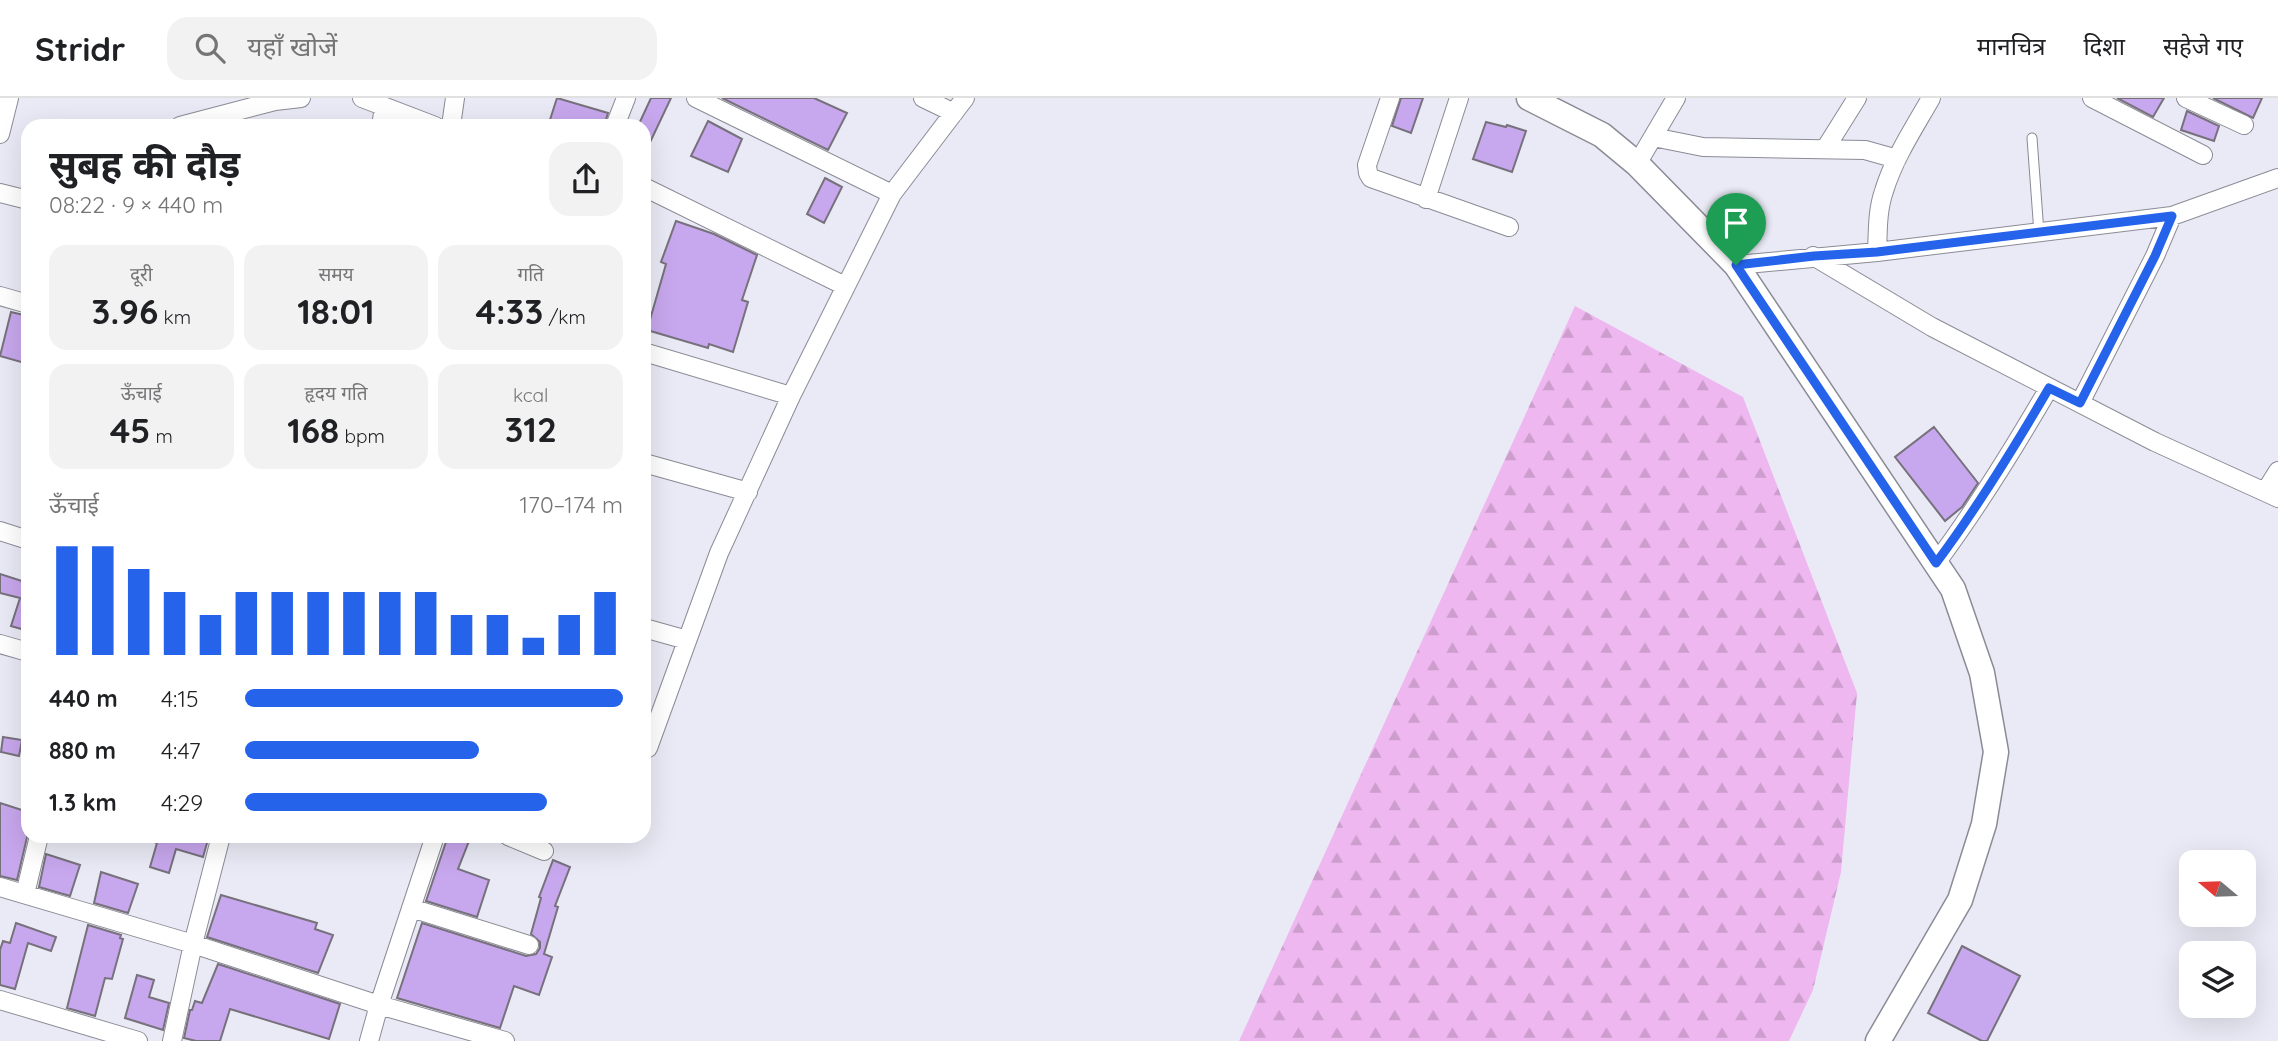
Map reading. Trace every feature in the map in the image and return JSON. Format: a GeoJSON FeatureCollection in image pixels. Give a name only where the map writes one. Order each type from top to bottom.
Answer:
{"type":"FeatureCollection","features":[{"type":"Feature","properties":{"kind":"main road"},"geometry":{"type":"LineString","coordinates":[[1529,98],[1602,135],[1637,164],[1736,265],[1953,589],[1982,673],[1996,752],[1984,824],[1959,900],[1878,1041]]}},
{"type":"Feature","properties":{"kind":"street"},"geometry":{"type":"LineString","coordinates":[[0,134],[9,98]]}},
{"type":"Feature","properties":{"kind":"street"},"geometry":{"type":"LineString","coordinates":[[214,117],[219,98]]}},
{"type":"Feature","properties":{"kind":"street"},"geometry":{"type":"LineString","coordinates":[[206,119],[275,100],[301,98]]}},
{"type":"Feature","properties":{"kind":"street"},"geometry":{"type":"LineString","coordinates":[[362,98],[416,119]]}},
{"type":"Feature","properties":{"kind":"street"},"geometry":{"type":"LineString","coordinates":[[452,119],[456,98]]}},
{"type":"Feature","properties":{"kind":"street"},"geometry":{"type":"LineString","coordinates":[[618,119],[626,98]]}},
{"type":"Feature","properties":{"kind":"street"},"geometry":{"type":"LineString","coordinates":[[695,98],[892,194]]}},
{"type":"Feature","properties":{"kind":"street"},"geometry":{"type":"LineString","coordinates":[[923,98],[954,113]]}},
{"type":"Feature","properties":{"kind":"street"},"geometry":{"type":"LineString","coordinates":[[651,740],[719,553],[791,396],[892,194],[965,98]]}},
{"type":"Feature","properties":{"kind":"street"},"geometry":{"type":"LineString","coordinates":[[1390,98],[1367,164],[1368,173],[1380,183],[1509,227]]}},
{"type":"Feature","properties":{"kind":"street"},"geometry":{"type":"LineString","coordinates":[[1426,198],[1459,98]]}},
{"type":"Feature","properties":{"kind":"street"},"geometry":{"type":"LineString","coordinates":[[1637,164],[1676,98]]}},
{"type":"Feature","properties":{"kind":"street"},"geometry":{"type":"LineString","coordinates":[[1825,149],[1857,98]]}},
{"type":"Feature","properties":{"kind":"street"},"geometry":{"type":"LineString","coordinates":[[1877,252],[1879,211],[1884,192],[1897,159],[1931,98]]}},
{"type":"Feature","properties":{"kind":"street"},"geometry":{"type":"LineString","coordinates":[[2092,98],[2203,155]]}},
{"type":"Feature","properties":{"kind":"street"},"geometry":{"type":"LineString","coordinates":[[2186,98],[2244,125]]}},
{"type":"Feature","properties":{"kind":"street"},"geometry":{"type":"LineString","coordinates":[[382,119],[384,107]]}},
{"type":"Feature","properties":{"kind":"street"},"geometry":{"type":"LineString","coordinates":[[1653,137],[1703,147],[1865,150],[1897,159]]}},
{"type":"Feature","properties":{"kind":"street"},"geometry":{"type":"LineString","coordinates":[[1736,265],[1877,252],[2172,216],[2278,178]]}},
{"type":"Feature","properties":{"kind":"street"},"geometry":{"type":"LineString","coordinates":[[651,190],[845,286]]}},
{"type":"Feature","properties":{"kind":"street"},"geometry":{"type":"LineString","coordinates":[[0,193],[21,198]]}},
{"type":"Feature","properties":{"kind":"street"},"geometry":{"type":"LineString","coordinates":[[2080,403],[2155,256],[2172,216]]}},
{"type":"Feature","properties":{"kind":"street"},"geometry":{"type":"LineString","coordinates":[[1814,256],[1932,327],[2155,442],[2272,495],[2278,471]]}},
{"type":"Feature","properties":{"kind":"street"},"geometry":{"type":"LineString","coordinates":[[0,296],[21,302]]}},
{"type":"Feature","properties":{"kind":"street"},"geometry":{"type":"LineString","coordinates":[[651,354],[791,396]]}},
{"type":"Feature","properties":{"kind":"street"},"geometry":{"type":"LineString","coordinates":[[1936,563],[1965,525],[2000,471],[2049,388]]}},
{"type":"Feature","properties":{"kind":"street"},"geometry":{"type":"LineString","coordinates":[[651,465],[748,492]]}},
{"type":"Feature","properties":{"kind":"street"},"geometry":{"type":"LineString","coordinates":[[0,531],[21,538]]}},
{"type":"Feature","properties":{"kind":"street"},"geometry":{"type":"LineString","coordinates":[[651,630],[687,640]]}},
{"type":"Feature","properties":{"kind":"street"},"geometry":{"type":"LineString","coordinates":[[0,644],[21,650]]}},
{"type":"Feature","properties":{"kind":"street"},"geometry":{"type":"LineString","coordinates":[[24,894],[37,843]]}},
{"type":"Feature","properties":{"kind":"street"},"geometry":{"type":"LineString","coordinates":[[172,1041],[219,843]]}},
{"type":"Feature","properties":{"kind":"street"},"geometry":{"type":"LineString","coordinates":[[369,1041],[433,843]]}},
{"type":"Feature","properties":{"kind":"street"},"geometry":{"type":"LineString","coordinates":[[525,843],[544,851]]}},
{"type":"Feature","properties":{"kind":"street"},"geometry":{"type":"LineString","coordinates":[[0,887],[193,944],[379,1005],[505,1041]]}},
{"type":"Feature","properties":{"kind":"street"},"geometry":{"type":"LineString","coordinates":[[411,908],[529,945]]}},
{"type":"Feature","properties":{"kind":"street"},"geometry":{"type":"LineString","coordinates":[[0,1000],[138,1041]]}},
{"type":"Feature","properties":{"kind":"lane"},"geometry":{"type":"LineString","coordinates":[[2032,138],[2039,233]]}},
{"type":"Feature","properties":{"kind":"green space"},"geometry":{"type":"Polygon","coordinates":[[[1575,306],[1743,397],[1857,693],[1841,872],[1813,990],[1789,1041],[1239,1041],[1575,306]]]}},
{"type":"Feature","properties":{"kind":"building"},"geometry":{"type":"Polygon","coordinates":[[[557,98],[608,113],[606,119],[550,119],[557,98]]]}},
{"type":"Feature","properties":{"kind":"building"},"geometry":{"type":"Polygon","coordinates":[[[651,98],[671,98],[651,140],[651,119],[641,119],[651,98]]]}},
{"type":"Feature","properties":{"kind":"building"},"geometry":{"type":"Polygon","coordinates":[[[722,98],[814,98],[847,113],[828,150],[722,98]]]}},
{"type":"Feature","properties":{"kind":"building"},"geometry":{"type":"Polygon","coordinates":[[[1401,98],[1423,98],[1411,133],[1392,126],[1401,98]]]}},
{"type":"Feature","properties":{"kind":"building"},"geometry":{"type":"Polygon","coordinates":[[[2117,98],[2164,98],[2153,117],[2117,98]]]}},
{"type":"Feature","properties":{"kind":"building"},"geometry":{"type":"Polygon","coordinates":[[[2213,98],[2262,98],[2253,118],[2213,98]]]}},
{"type":"Feature","properties":{"kind":"building"},"geometry":{"type":"Polygon","coordinates":[[[2187,111],[2219,126],[2214,141],[2181,130],[2187,111]]]}},
{"type":"Feature","properties":{"kind":"building"},"geometry":{"type":"Polygon","coordinates":[[[708,121],[742,139],[728,172],[691,156],[708,121]]]}},
{"type":"Feature","properties":{"kind":"building"},"geometry":{"type":"Polygon","coordinates":[[[1486,122],[1526,131],[1512,172],[1473,159],[1486,122]]]}},
{"type":"Feature","properties":{"kind":"building"},"geometry":{"type":"Polygon","coordinates":[[[825,178],[842,187],[824,223],[807,214],[825,178]]]}},
{"type":"Feature","properties":{"kind":"building"},"geometry":{"type":"Polygon","coordinates":[[[676,221],[714,234],[757,255],[742,300],[748,302],[733,352],[709,344],[708,348],[651,331],[651,316],[666,264],[661,262],[676,221]]]}},
{"type":"Feature","properties":{"kind":"building"},"geometry":{"type":"Polygon","coordinates":[[[11,312],[21,314],[21,362],[0,356],[11,312]]]}},
{"type":"Feature","properties":{"kind":"building"},"geometry":{"type":"Polygon","coordinates":[[[1934,427],[1978,483],[1962,507],[1945,521],[1895,457],[1934,427]]]}},
{"type":"Feature","properties":{"kind":"building"},"geometry":{"type":"Polygon","coordinates":[[[0,574],[21,581],[21,629],[11,626],[20,598],[0,593],[0,574]]]}},
{"type":"Feature","properties":{"kind":"building"},"geometry":{"type":"Polygon","coordinates":[[[3,737],[21,740],[19,756],[1,752],[3,737]]]}},
{"type":"Feature","properties":{"kind":"building"},"geometry":{"type":"Polygon","coordinates":[[[0,803],[21,810],[21,843],[26,843],[17,880],[0,876],[0,803]]]}},
{"type":"Feature","properties":{"kind":"building"},"geometry":{"type":"Polygon","coordinates":[[[157,843],[207,843],[203,857],[176,849],[169,873],[150,867],[157,843]]]}},
{"type":"Feature","properties":{"kind":"building"},"geometry":{"type":"Polygon","coordinates":[[[446,843],[468,843],[458,869],[489,880],[477,917],[426,901],[446,843]]]}},
{"type":"Feature","properties":{"kind":"building"},"geometry":{"type":"Polygon","coordinates":[[[46,854],[80,865],[70,896],[39,887],[46,854]]]}},
{"type":"Feature","properties":{"kind":"building"},"geometry":{"type":"Polygon","coordinates":[[[553,860],[570,867],[555,906],[558,907],[544,954],[552,957],[539,995],[514,986],[500,1028],[397,998],[422,923],[526,956],[536,954],[540,942],[531,934],[541,898],[539,897],[553,860]]]}},
{"type":"Feature","properties":{"kind":"building"},"geometry":{"type":"Polygon","coordinates":[[[101,872],[138,884],[128,913],[94,903],[101,872]]]}},
{"type":"Feature","properties":{"kind":"building"},"geometry":{"type":"Polygon","coordinates":[[[221,895],[317,923],[315,929],[333,935],[318,973],[207,937],[221,895]]]}},
{"type":"Feature","properties":{"kind":"building"},"geometry":{"type":"Polygon","coordinates":[[[16,923],[56,937],[51,951],[28,943],[15,989],[0,985],[0,950],[3,941],[10,943],[16,923]]]}},
{"type":"Feature","properties":{"kind":"building"},"geometry":{"type":"Polygon","coordinates":[[[88,925],[121,935],[120,938],[123,939],[112,979],[105,978],[95,1016],[67,1008],[88,925]]]}},
{"type":"Feature","properties":{"kind":"building"},"geometry":{"type":"Polygon","coordinates":[[[1962,946],[2020,976],[1987,1041],[1982,1041],[1928,1013],[1962,946]]]}},
{"type":"Feature","properties":{"kind":"building"},"geometry":{"type":"Polygon","coordinates":[[[218,964],[340,1004],[329,1039],[230,1009],[220,1041],[184,1038],[190,1010],[195,1001],[202,1003],[218,964]]]}},
{"type":"Feature","properties":{"kind":"building"},"geometry":{"type":"Polygon","coordinates":[[[137,975],[154,980],[149,997],[169,1003],[163,1030],[125,1018],[137,975]]]}},
{"type":"Feature","properties":{"kind":"route"},"geometry":{"type":"LineString","coordinates":[[2172,216],[2155,256],[2080,403],[2049,388],[2000,471],[1965,525],[1936,563],[1736,265],[1877,252],[2172,216]]}}]}
